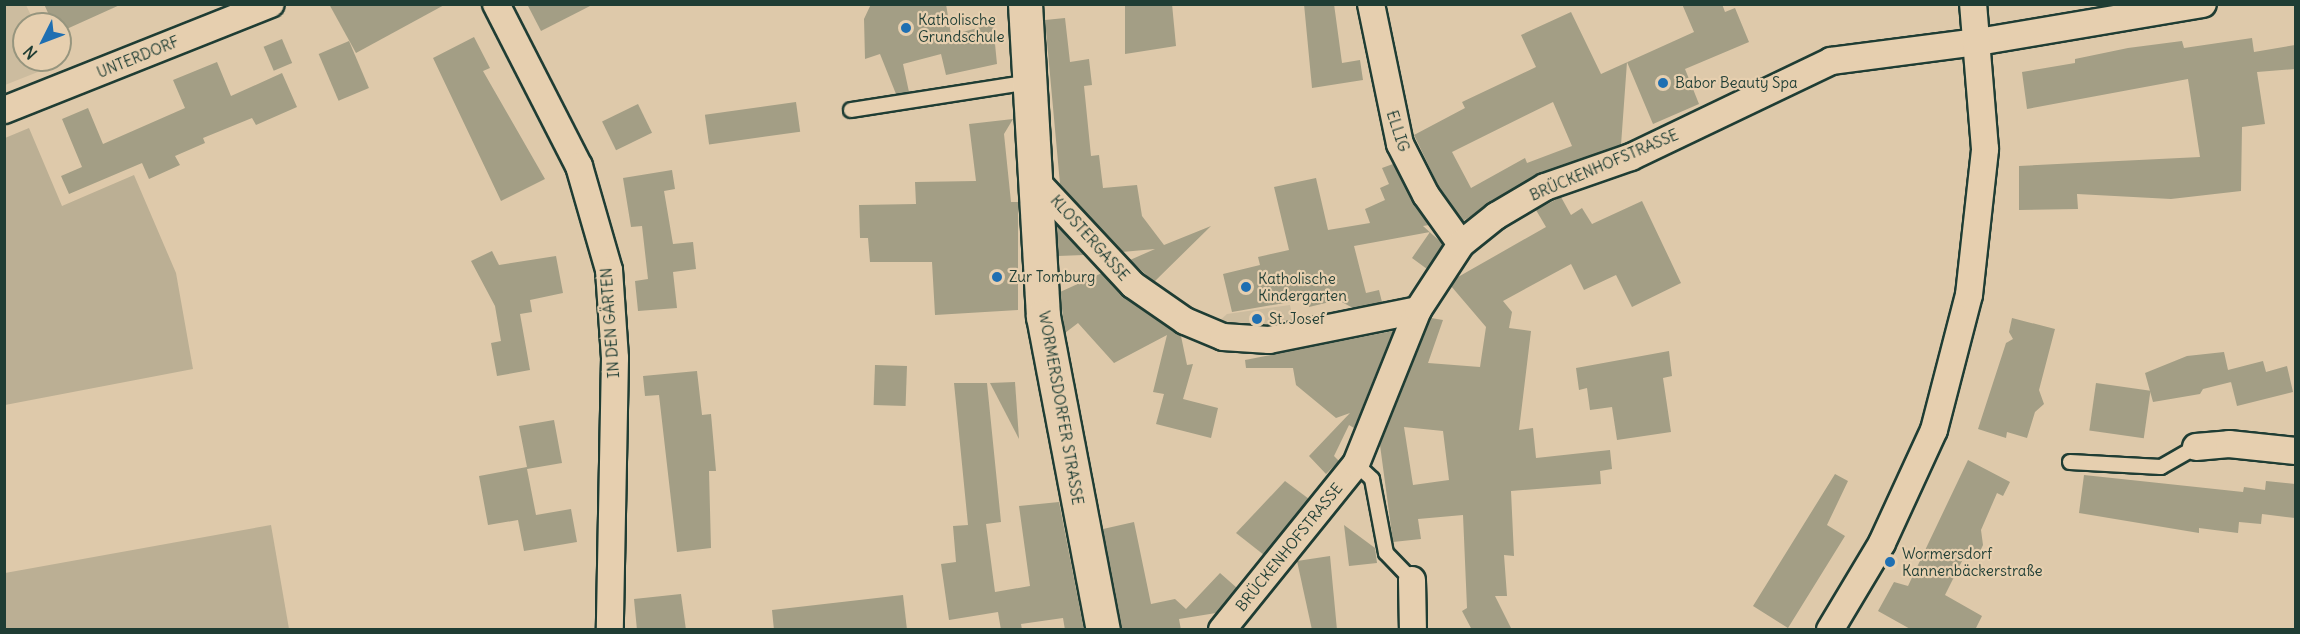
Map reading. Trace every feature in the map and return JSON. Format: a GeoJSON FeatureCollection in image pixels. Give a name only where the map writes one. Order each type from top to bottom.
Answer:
{"type":"FeatureCollection","features":[{"type":"Feature","properties":{"kind":"main road","name":"WORMERSDORFER STRASSE"},"geometry":{"type":"LineString","coordinates":[[1025,4],[1043,316],[1103,630]]}},
{"type":"Feature","properties":{"kind":"street","name":"UNTERDORF"},"geometry":{"type":"LineString","coordinates":[[4,110],[271,4]]}},
{"type":"Feature","properties":{"kind":"street","name":"IN DEN GÄRTEN"},"geometry":{"type":"LineString","coordinates":[[496,4],[579,166],[609,270],[615,358],[610,630]]}},
{"type":"Feature","properties":{"kind":"street","name":"ELLIG"},"geometry":{"type":"LineString","coordinates":[[1371,4],[1400,144],[1426,195],[1461,244]]}},
{"type":"Feature","properties":{"kind":"street"},"geometry":{"type":"LineString","coordinates":[[1839,626],[1882,543],[1934,430],[1969,295],[1984,149],[1978,42],[1973,4]]}},
{"type":"Feature","properties":{"kind":"street","name":"BRÜCKENHOFSTRASSE"},"geometry":{"type":"LineString","coordinates":[[1222,630],[1356,464],[1418,310],[1461,244],[1496,216],[1545,187],[1631,157],[1831,60],[1978,42],[2203,4]]}},
{"type":"Feature","properties":{"kind":"street","name":"KLOSTERGASSE"},"geometry":{"type":"LineString","coordinates":[[1036,181],[1133,285],[1185,321],[1223,337],[1269,340],[1418,310]]}},
{"type":"Feature","properties":{"kind":"street"},"geometry":{"type":"LineString","coordinates":[[2196,447],[2229,444],[2295,451]]}},
{"type":"Feature","properties":{"kind":"street"},"geometry":{"type":"LineString","coordinates":[[1412,580],[1413,630]]}},
{"type":"Feature","properties":{"kind":"lane"},"geometry":{"type":"LineString","coordinates":[[851,110],[1031,81]]}},
{"type":"Feature","properties":{"kind":"lane"},"geometry":{"type":"LineString","coordinates":[[2070,462],[2161,467],[2196,447]]}},
{"type":"Feature","properties":{"kind":"lane"},"geometry":{"type":"LineString","coordinates":[[1356,464],[1372,479],[1386,553],[1412,580]]}},
{"type":"Feature","properties":{"kind":"shaded area"},"geometry":{"type":"Polygon","coordinates":[[[5,4],[26,5],[29,12],[12,12],[12,72],[38,72],[5,85],[5,4]]]}},
{"type":"Feature","properties":{"kind":"shaded area"},"geometry":{"type":"Polygon","coordinates":[[[29,128],[62,206],[134,175],[176,273],[193,369],[5,405],[5,138],[29,128]]]}},
{"type":"Feature","properties":{"kind":"shaded area","name":"St. Josef"},"geometry":{"type":"Polygon","coordinates":[[[1290,305],[1294,324],[1249,332],[1215,325],[1227,314],[1290,305]]]}},
{"type":"Feature","properties":{"kind":"shaded area"},"geometry":{"type":"Polygon","coordinates":[[[271,525],[289,629],[5,629],[5,573],[271,525]]]}},
{"type":"Feature","properties":{"kind":"building"},"geometry":{"type":"Polygon","coordinates":[[[44,4],[122,4],[72,27],[72,12],[48,12],[44,4]]]}},
{"type":"Feature","properties":{"kind":"building"},"geometry":{"type":"Polygon","coordinates":[[[329,4],[446,4],[356,53],[329,4]]]}},
{"type":"Feature","properties":{"kind":"building"},"geometry":{"type":"Polygon","coordinates":[[[527,4],[594,4],[541,31],[527,4]]]}},
{"type":"Feature","properties":{"kind":"building"},"geometry":{"type":"Polygon","coordinates":[[[871,4],[946,4],[951,35],[993,24],[997,64],[946,75],[941,54],[903,64],[909,92],[896,94],[880,54],[865,59],[864,19],[871,4]]]}},
{"type":"Feature","properties":{"kind":"building"},"geometry":{"type":"Polygon","coordinates":[[[1125,4],[1172,4],[1176,46],[1125,54],[1125,4]]]}},
{"type":"Feature","properties":{"kind":"building"},"geometry":{"type":"Polygon","coordinates":[[[1304,4],[1334,4],[1342,63],[1360,60],[1363,80],[1312,88],[1304,4]]]}},
{"type":"Feature","properties":{"kind":"building"},"geometry":{"type":"Polygon","coordinates":[[[1682,4],[1722,4],[1725,12],[1735,8],[1749,42],[1685,69],[1699,104],[1653,124],[1627,62],[1694,32],[1682,4]]]}},
{"type":"Feature","properties":{"kind":"building"},"geometry":{"type":"Polygon","coordinates":[[[1571,12],[1601,74],[1627,62],[1621,145],[1538,174],[1463,221],[1439,187],[1414,135],[1465,108],[1462,102],[1536,67],[1521,35],[1571,12]],[[1553,102],[1452,152],[1471,188],[1525,158],[1527,163],[1572,146],[1553,102]]]}},
{"type":"Feature","properties":{"kind":"building"},"geometry":{"type":"Polygon","coordinates":[[[1065,18],[1070,62],[1089,59],[1092,85],[1084,86],[1091,156],[1099,155],[1103,188],[1137,185],[1142,216],[1164,245],[1211,226],[1154,282],[1130,260],[1155,249],[1122,252],[1060,184],[1045,20],[1065,18]]]}},
{"type":"Feature","properties":{"kind":"building"},"geometry":{"type":"Polygon","coordinates":[[[474,37],[490,68],[483,71],[545,179],[501,201],[433,58],[474,37]]]}},
{"type":"Feature","properties":{"kind":"building"},"geometry":{"type":"Polygon","coordinates":[[[2252,38],[2254,52],[2295,45],[2295,69],[2257,72],[2265,124],[2242,127],[2241,191],[2171,199],[2077,194],[2078,209],[2019,210],[2019,166],[2200,157],[2188,79],[2027,109],[2022,72],[2075,63],[2075,59],[2128,48],[2182,41],[2184,48],[2252,38]]]}},
{"type":"Feature","properties":{"kind":"building"},"geometry":{"type":"Polygon","coordinates":[[[282,39],[292,63],[274,71],[264,47],[282,39]]]}},
{"type":"Feature","properties":{"kind":"building"},"geometry":{"type":"Polygon","coordinates":[[[349,41],[369,88],[339,101],[319,54],[349,41]]]}},
{"type":"Feature","properties":{"kind":"building"},"geometry":{"type":"Polygon","coordinates":[[[217,62],[231,96],[282,73],[297,107],[256,125],[252,118],[203,138],[205,143],[175,156],[180,165],[149,179],[142,163],[69,194],[61,176],[82,167],[62,119],[88,108],[103,144],[185,108],[173,80],[217,62]]]}},
{"type":"Feature","properties":{"kind":"building"},"geometry":{"type":"Polygon","coordinates":[[[796,102],[800,132],[709,145],[705,115],[796,102]]]}},
{"type":"Feature","properties":{"kind":"building"},"geometry":{"type":"Polygon","coordinates":[[[638,104],[652,133],[616,150],[602,122],[638,104]]]}},
{"type":"Feature","properties":{"kind":"building"},"geometry":{"type":"Polygon","coordinates":[[[1013,119],[1004,134],[1011,202],[1018,202],[1018,310],[935,315],[932,262],[870,262],[868,238],[860,238],[859,205],[916,204],[915,182],[976,181],[969,124],[1013,119]]]}},
{"type":"Feature","properties":{"kind":"building"},"geometry":{"type":"Polygon","coordinates":[[[1393,164],[1429,225],[1423,226],[1430,232],[1354,246],[1366,293],[1379,290],[1382,302],[1353,308],[1338,300],[1309,307],[1307,299],[1232,312],[1223,274],[1260,265],[1258,257],[1289,250],[1274,187],[1316,178],[1328,230],[1370,223],[1365,209],[1385,200],[1380,188],[1389,184],[1382,168],[1393,164]]]}},
{"type":"Feature","properties":{"kind":"building"},"geometry":{"type":"Polygon","coordinates":[[[672,170],[675,189],[664,191],[673,244],[693,242],[696,269],[673,272],[677,308],[638,311],[635,281],[648,279],[642,226],[631,227],[623,178],[672,170]]]}},
{"type":"Feature","properties":{"kind":"building"},"geometry":{"type":"Polygon","coordinates":[[[1561,197],[1571,215],[1582,208],[1592,224],[1642,201],[1681,283],[1632,307],[1616,275],[1584,290],[1571,264],[1503,301],[1512,312],[1509,328],[1531,331],[1519,430],[1533,428],[1536,458],[1610,450],[1612,469],[1600,471],[1601,484],[1511,491],[1514,556],[1504,555],[1507,596],[1495,596],[1512,630],[1472,630],[1462,611],[1467,608],[1463,515],[1418,519],[1421,539],[1393,542],[1380,445],[1431,318],[1443,320],[1428,363],[1480,367],[1486,327],[1451,286],[1458,277],[1546,227],[1536,210],[1561,197]],[[1404,427],[1413,485],[1449,480],[1443,431],[1404,427]]]}},
{"type":"Feature","properties":{"kind":"building"},"geometry":{"type":"Polygon","coordinates":[[[1058,227],[1084,255],[1058,256],[1058,227]]]}},
{"type":"Feature","properties":{"kind":"building"},"geometry":{"type":"Polygon","coordinates":[[[1430,232],[1443,244],[1427,269],[1412,258],[1430,232]]]}},
{"type":"Feature","properties":{"kind":"building"},"geometry":{"type":"Polygon","coordinates":[[[492,251],[499,265],[556,256],[563,293],[530,300],[532,312],[520,314],[530,370],[497,376],[491,343],[501,341],[495,306],[471,261],[492,251]]]}},
{"type":"Feature","properties":{"kind":"building"},"geometry":{"type":"Polygon","coordinates":[[[1102,273],[1124,297],[1181,336],[1187,365],[1193,364],[1183,399],[1218,408],[1211,438],[1156,424],[1164,394],[1153,392],[1167,335],[1114,363],[1078,323],[1065,333],[1060,292],[1102,273]]]}},
{"type":"Feature","properties":{"kind":"building"},"geometry":{"type":"Polygon","coordinates":[[[2012,318],[2055,329],[2039,390],[2044,404],[2035,412],[2027,438],[2007,432],[2006,438],[1978,429],[2006,343],[2013,339],[2009,332],[2012,318]]]}},
{"type":"Feature","properties":{"kind":"building"},"geometry":{"type":"Polygon","coordinates":[[[1393,331],[1354,428],[1349,425],[1334,456],[1339,461],[1326,474],[1309,456],[1350,413],[1336,418],[1296,385],[1293,368],[1246,368],[1245,360],[1393,331]]]}},
{"type":"Feature","properties":{"kind":"building"},"geometry":{"type":"Polygon","coordinates":[[[1669,351],[1672,376],[1663,378],[1671,432],[1617,440],[1612,407],[1590,410],[1587,388],[1579,390],[1576,368],[1669,351]]]}},
{"type":"Feature","properties":{"kind":"building"},"geometry":{"type":"Polygon","coordinates":[[[2224,352],[2228,370],[2263,361],[2266,372],[2287,366],[2293,392],[2237,406],[2231,382],[2203,389],[2200,394],[2153,402],[2145,373],[2187,356],[2224,352]]]}},
{"type":"Feature","properties":{"kind":"building"},"geometry":{"type":"Polygon","coordinates":[[[875,365],[907,366],[906,406],[874,405],[875,365]]]}},
{"type":"Feature","properties":{"kind":"building"},"geometry":{"type":"Polygon","coordinates":[[[697,371],[702,415],[711,414],[716,471],[709,471],[711,548],[677,552],[659,395],[645,396],[643,376],[697,371]]]}},
{"type":"Feature","properties":{"kind":"building"},"geometry":{"type":"Polygon","coordinates":[[[1015,382],[1019,439],[990,383],[1015,382]]]}},
{"type":"Feature","properties":{"kind":"building"},"geometry":{"type":"Polygon","coordinates":[[[954,383],[987,383],[1001,522],[986,524],[995,592],[1030,586],[1019,506],[1059,502],[1084,630],[1065,630],[1063,618],[1021,624],[1022,630],[1001,630],[998,612],[949,620],[941,564],[956,562],[953,526],[968,525],[954,383]]]}},
{"type":"Feature","properties":{"kind":"building"},"geometry":{"type":"Polygon","coordinates":[[[2096,383],[2150,391],[2144,438],[2089,431],[2096,383]]]}},
{"type":"Feature","properties":{"kind":"building"},"geometry":{"type":"Polygon","coordinates":[[[554,420],[562,463],[527,469],[536,515],[571,509],[577,542],[524,551],[518,520],[488,525],[479,476],[527,467],[519,426],[554,420]]]}},
{"type":"Feature","properties":{"kind":"building"},"geometry":{"type":"Polygon","coordinates":[[[1968,460],[2010,482],[2003,496],[1997,493],[1981,530],[1983,545],[1977,558],[1966,553],[1945,595],[1982,616],[1975,630],[1912,630],[1878,611],[1894,582],[1908,586],[1968,460]]]}},
{"type":"Feature","properties":{"kind":"building"},"geometry":{"type":"Polygon","coordinates":[[[1835,474],[1848,481],[1827,525],[1845,536],[1788,628],[1753,606],[1835,474]]]}},
{"type":"Feature","properties":{"kind":"building"},"geometry":{"type":"Polygon","coordinates":[[[2084,475],[2243,492],[2244,487],[2265,490],[2266,481],[2295,484],[2295,518],[2262,514],[2261,524],[2239,522],[2238,533],[2199,528],[2199,533],[2079,513],[2084,475]]]}},
{"type":"Feature","properties":{"kind":"building"},"geometry":{"type":"Polygon","coordinates":[[[1285,481],[1309,499],[1264,555],[1236,533],[1285,481]]]}},
{"type":"Feature","properties":{"kind":"building"},"geometry":{"type":"Polygon","coordinates":[[[1134,522],[1151,604],[1175,599],[1186,609],[1220,573],[1237,588],[1216,613],[1179,619],[1181,630],[1121,630],[1103,529],[1134,522]]]}},
{"type":"Feature","properties":{"kind":"building"},"geometry":{"type":"Polygon","coordinates":[[[1344,525],[1375,548],[1377,563],[1349,566],[1344,525]]]}},
{"type":"Feature","properties":{"kind":"building"},"geometry":{"type":"Polygon","coordinates":[[[1330,556],[1337,630],[1312,630],[1297,561],[1330,556]]]}},
{"type":"Feature","properties":{"kind":"building"},"geometry":{"type":"Polygon","coordinates":[[[681,594],[686,630],[637,630],[634,599],[681,594]]]}},
{"type":"Feature","properties":{"kind":"building"},"geometry":{"type":"Polygon","coordinates":[[[903,595],[907,630],[774,630],[772,610],[903,595]]]}},
{"type":"Feature","properties":{"kind":"place","name":"Katholische Grundschule"},"geometry":{"type":"Point","coordinates":[906,28]}},
{"type":"Feature","properties":{"kind":"place","name":"Babor Beauty Spa"},"geometry":{"type":"Point","coordinates":[1663,83]}},
{"type":"Feature","properties":{"kind":"place","name":"Zur Tomburg"},"geometry":{"type":"Point","coordinates":[997,277]}},
{"type":"Feature","properties":{"kind":"place","name":"Katholische Kindergarten"},"geometry":{"type":"Point","coordinates":[1246,287]}},
{"type":"Feature","properties":{"kind":"place","name":"St. Josef"},"geometry":{"type":"Point","coordinates":[1257,319]}},
{"type":"Feature","properties":{"kind":"place","name":"Wormersdorf Kannenbäckerstraße"},"geometry":{"type":"Point","coordinates":[1890,562]}}]}
